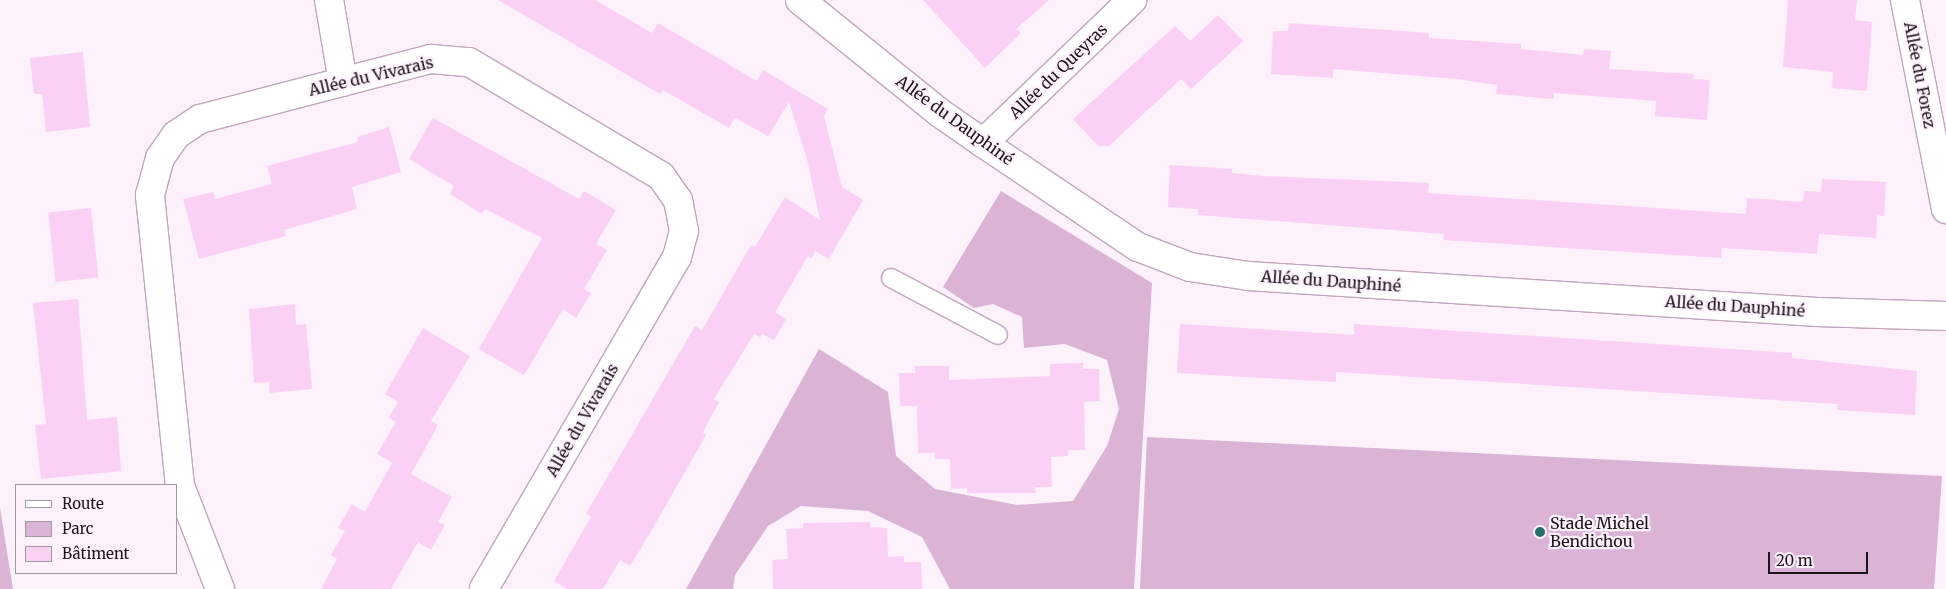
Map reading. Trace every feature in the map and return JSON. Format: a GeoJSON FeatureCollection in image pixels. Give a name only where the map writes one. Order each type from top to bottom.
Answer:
{"type":"FeatureCollection","features":[{"type":"Feature","properties":{"kind":"street"},"geometry":{"type":"LineString","coordinates":[[329,0],[343,82]]}},
{"type":"Feature","properties":{"kind":"street","name":"Allée du Dauphiné"},"geometry":{"type":"LineString","coordinates":[[800,0],[940,112],[983,143],[1138,247],[1200,269],[1248,276],[1827,312],[1946,316]]}},
{"type":"Feature","properties":{"kind":"street","name":"Allée du Queyras"},"geometry":{"type":"LineString","coordinates":[[983,143],[1132,0]]}},
{"type":"Feature","properties":{"kind":"street","name":"Allée du Forez"},"geometry":{"type":"LineString","coordinates":[[1905,0],[1946,209]]}},
{"type":"Feature","properties":{"kind":"street","name":"Allée du Vivarais"},"geometry":{"type":"LineString","coordinates":[[220,589],[180,486],[150,195],[160,158],[176,135],[200,118],[431,59],[469,62],[661,176],[678,200],[684,231],[677,257],[484,589]]}},
{"type":"Feature","properties":{"kind":"lane"},"geometry":{"type":"LineString","coordinates":[[891,278],[998,334]]}},
{"type":"Feature","properties":{"kind":"green space"},"geometry":{"type":"Polygon","coordinates":[[[1001,191],[1152,283],[1134,589],[950,589],[922,537],[868,511],[801,506],[768,526],[735,575],[733,589],[686,589],[819,349],[888,392],[896,456],[935,489],[1017,505],[1073,501],[1107,446],[1119,409],[1107,360],[1065,344],[1024,348],[1022,317],[993,304],[974,308],[943,287],[1001,191]]]}},
{"type":"Feature","properties":{"kind":"green space","name":"Stade Michel Bendichou"},"geometry":{"type":"Polygon","coordinates":[[[1147,437],[1942,476],[1934,589],[1140,589],[1147,437]]]}},
{"type":"Feature","properties":{"kind":"green space"},"geometry":{"type":"Polygon","coordinates":[[[0,508],[13,589],[0,589],[0,508]]]}},
{"type":"Feature","properties":{"kind":"building"},"geometry":{"type":"Polygon","coordinates":[[[498,0],[595,0],[652,33],[658,23],[757,81],[763,70],[828,109],[824,116],[842,187],[863,200],[829,259],[815,251],[812,258],[808,256],[775,312],[786,319],[774,340],[762,334],[760,337],[754,334],[714,399],[719,402],[703,432],[706,435],[650,533],[630,566],[620,560],[603,589],[567,589],[554,581],[591,517],[586,514],[695,326],[702,330],[751,245],[755,247],[785,197],[820,220],[807,159],[789,102],[768,136],[735,118],[729,128],[663,90],[660,94],[498,0]]]}},
{"type":"Feature","properties":{"kind":"building"},"geometry":{"type":"Polygon","coordinates":[[[923,0],[1049,0],[1016,29],[1021,33],[985,68],[923,0]]]}},
{"type":"Feature","properties":{"kind":"building"},"geometry":{"type":"Polygon","coordinates":[[[1788,0],[1857,0],[1855,20],[1872,22],[1867,91],[1832,88],[1833,72],[1783,67],[1788,0]]]}},
{"type":"Feature","properties":{"kind":"building"},"geometry":{"type":"Polygon","coordinates":[[[1218,15],[1243,41],[1191,89],[1181,79],[1109,146],[1098,146],[1073,119],[1175,26],[1190,41],[1218,15]]]}},
{"type":"Feature","properties":{"kind":"building"},"geometry":{"type":"Polygon","coordinates":[[[1289,23],[1429,33],[1429,38],[1521,44],[1521,49],[1583,55],[1584,49],[1611,51],[1609,69],[1694,74],[1693,79],[1710,80],[1707,120],[1655,116],[1656,101],[1554,93],[1554,99],[1496,94],[1497,85],[1457,79],[1333,69],[1333,78],[1271,74],[1273,31],[1288,31],[1289,23]]]}},
{"type":"Feature","properties":{"kind":"building"},"geometry":{"type":"Polygon","coordinates":[[[83,52],[90,127],[46,132],[42,94],[34,94],[30,58],[83,52]]]}},
{"type":"Feature","properties":{"kind":"building"},"geometry":{"type":"Polygon","coordinates":[[[433,118],[579,199],[584,191],[616,210],[596,244],[607,250],[584,289],[591,293],[576,318],[563,309],[524,375],[479,349],[542,238],[485,209],[482,214],[450,194],[454,186],[409,159],[433,118]]]}},
{"type":"Feature","properties":{"kind":"building"},"geometry":{"type":"Polygon","coordinates":[[[389,127],[401,172],[352,187],[357,209],[284,230],[286,236],[199,259],[183,199],[213,192],[215,199],[272,184],[267,166],[358,142],[357,137],[389,127]]]}},
{"type":"Feature","properties":{"kind":"building"},"geometry":{"type":"Polygon","coordinates":[[[1170,165],[1232,169],[1232,173],[1263,176],[1429,183],[1428,193],[1746,214],[1747,198],[1803,202],[1804,191],[1821,192],[1822,179],[1886,182],[1884,216],[1877,215],[1876,238],[1819,234],[1817,254],[1722,248],[1721,258],[1443,240],[1444,234],[1198,215],[1198,209],[1168,207],[1170,165]]]}},
{"type":"Feature","properties":{"kind":"building"},"geometry":{"type":"Polygon","coordinates":[[[91,208],[98,278],[56,282],[48,212],[91,208]]]}},
{"type":"Feature","properties":{"kind":"building"},"geometry":{"type":"Polygon","coordinates":[[[78,299],[87,420],[117,417],[121,471],[41,479],[35,425],[46,424],[33,303],[78,299]]]}},
{"type":"Feature","properties":{"kind":"building"},"geometry":{"type":"Polygon","coordinates":[[[295,304],[296,325],[306,324],[312,389],[270,393],[269,382],[254,383],[249,309],[295,304]]]}},
{"type":"Feature","properties":{"kind":"building"},"geometry":{"type":"Polygon","coordinates":[[[1180,324],[1354,335],[1354,324],[1792,353],[1792,358],[1917,371],[1915,415],[1837,410],[1838,404],[1336,372],[1336,382],[1177,373],[1180,324]]]}},
{"type":"Feature","properties":{"kind":"building"},"geometry":{"type":"Polygon","coordinates":[[[423,328],[470,356],[431,421],[438,425],[411,474],[452,497],[438,522],[445,525],[431,550],[418,542],[391,589],[321,589],[337,559],[331,555],[345,531],[338,528],[352,504],[365,512],[392,463],[403,469],[377,454],[396,422],[389,418],[398,402],[385,394],[423,328]]]}},
{"type":"Feature","properties":{"kind":"building"},"geometry":{"type":"Polygon","coordinates":[[[1083,363],[1083,369],[1099,369],[1100,401],[1084,402],[1085,450],[1068,450],[1068,456],[1051,457],[1052,487],[1035,487],[1036,493],[967,493],[967,488],[951,489],[950,459],[935,459],[935,453],[918,453],[917,406],[900,406],[899,373],[915,373],[915,366],[949,366],[949,380],[1050,376],[1050,364],[1083,363]]]}},
{"type":"Feature","properties":{"kind":"building"},"geometry":{"type":"Polygon","coordinates":[[[870,522],[870,527],[887,528],[888,557],[904,556],[904,562],[921,562],[922,589],[773,589],[772,560],[788,559],[786,529],[803,528],[803,523],[870,522]]]}},
{"type":"Feature","properties":{"kind":"place","name":"Stade Michel Bendichou"},"geometry":{"type":"Point","coordinates":[1540,532]}}]}
